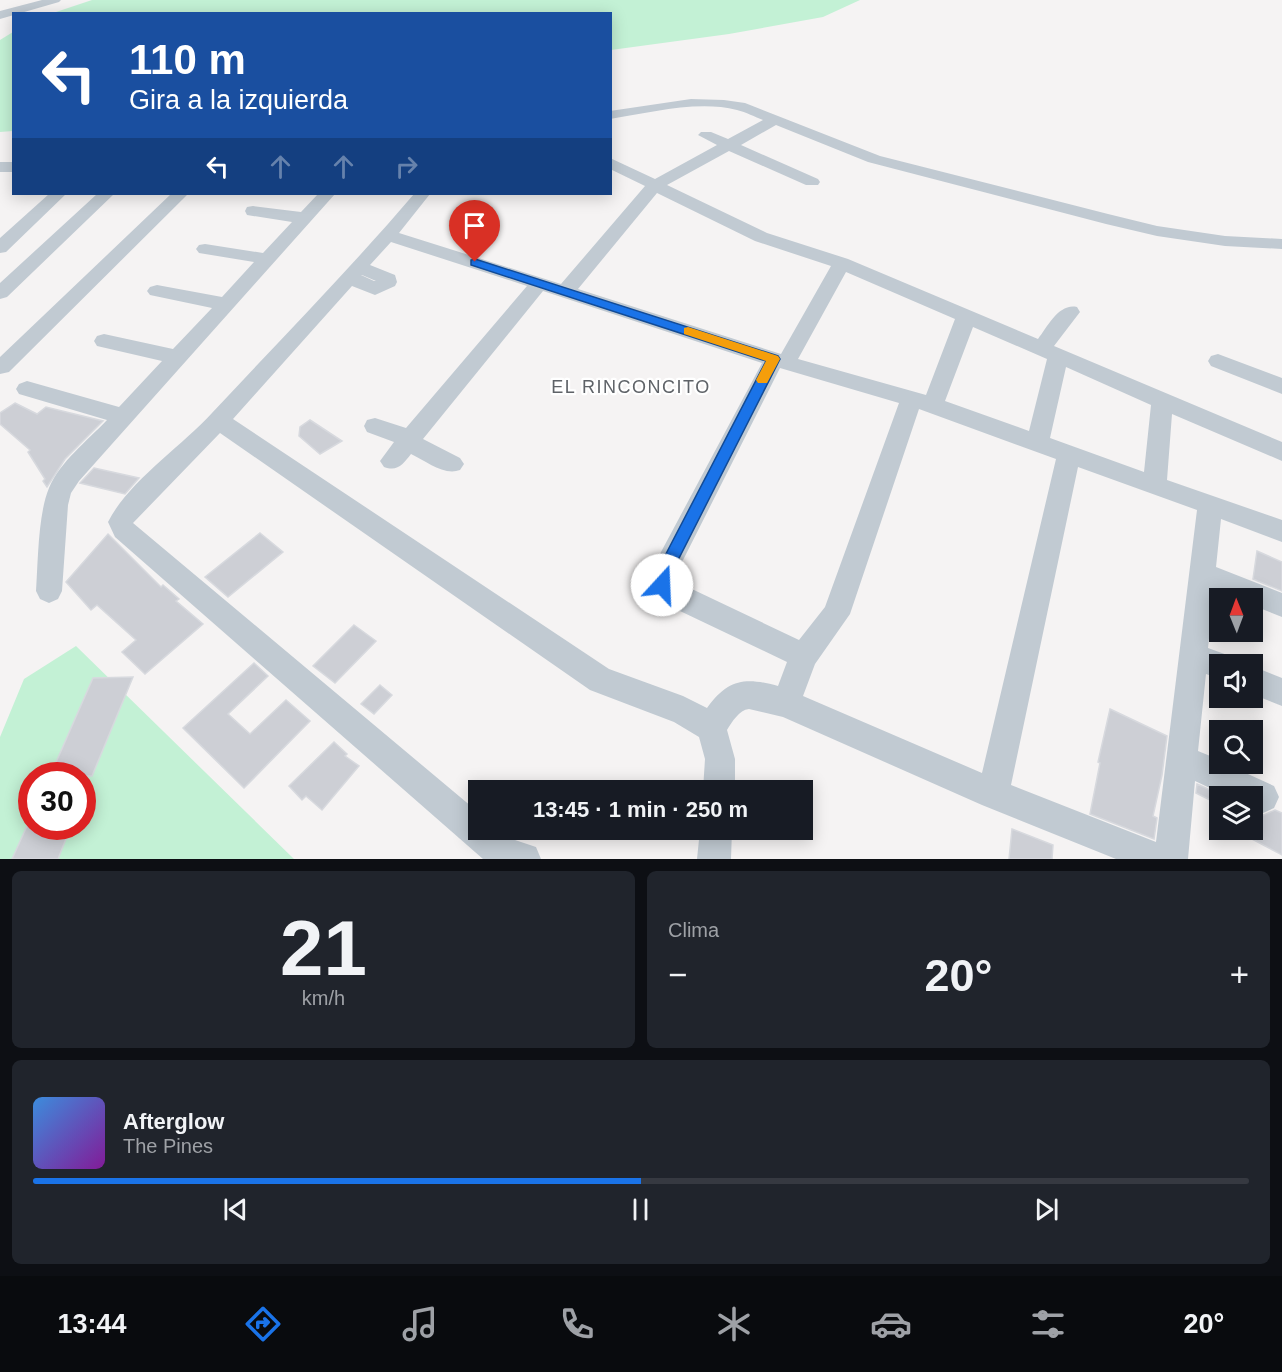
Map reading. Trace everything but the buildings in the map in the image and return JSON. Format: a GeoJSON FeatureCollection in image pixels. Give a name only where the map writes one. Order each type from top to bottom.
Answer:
{"type":"FeatureCollection","features":[{"type":"Feature","properties":{"kind":"street"},"geometry":{"type":"LineString","coordinates":[[0,15],[55,0]]}},
{"type":"Feature","properties":{"kind":"street"},"geometry":{"type":"LineString","coordinates":[[612,115],[664,106],[722,103],[740,106],[874,159],[1106,219],[1157,231],[1225,241],[1282,244]]}},
{"type":"Feature","properties":{"kind":"street"},"geometry":{"type":"LineString","coordinates":[[566,291],[655,185],[776,120]]}},
{"type":"Feature","properties":{"kind":"street"},"geometry":{"type":"LineString","coordinates":[[706,135],[812,182]]}},
{"type":"Feature","properties":{"kind":"street"},"geometry":{"type":"LineString","coordinates":[[612,164],[761,237],[842,263],[967,315],[1282,453]]}},
{"type":"Feature","properties":{"kind":"street"},"geometry":{"type":"LineString","coordinates":[[0,248],[57,195]]}},
{"type":"Feature","properties":{"kind":"street"},"geometry":{"type":"LineString","coordinates":[[0,293],[104,195]]}},
{"type":"Feature","properties":{"kind":"street"},"geometry":{"type":"LineString","coordinates":[[2,367],[179,195]]}},
{"type":"Feature","properties":{"kind":"street"},"geometry":{"type":"LineString","coordinates":[[49,591],[56,505],[60,490],[71,474],[326,195]]}},
{"type":"Feature","properties":{"kind":"street"},"geometry":{"type":"LineString","coordinates":[[421,195],[388,235],[221,418],[127,510],[120,522],[124,530],[500,852],[524,859]]}},
{"type":"Feature","properties":{"kind":"street"},"geometry":{"type":"LineString","coordinates":[[254,211],[304,218]]}},
{"type":"Feature","properties":{"kind":"street"},"geometry":{"type":"LineString","coordinates":[[388,235],[780,361],[922,402],[1282,531]]}},
{"type":"Feature","properties":{"kind":"street"},"geometry":{"type":"LineString","coordinates":[[205,249],[267,259]]}},
{"type":"Feature","properties":{"kind":"street"},"geometry":{"type":"LineString","coordinates":[[804,656],[668,593],[662,585],[663,575],[780,361],[842,263]]}},
{"type":"Feature","properties":{"kind":"street"},"geometry":{"type":"LineString","coordinates":[[392,461],[540,284]]}},
{"type":"Feature","properties":{"kind":"street"},"geometry":{"type":"LineString","coordinates":[[158,291],[225,304]]}},
{"type":"Feature","properties":{"kind":"street"},"geometry":{"type":"LineString","coordinates":[[1038,442],[1050,352],[1070,312]]}},
{"type":"Feature","properties":{"kind":"street"},"geometry":{"type":"LineString","coordinates":[[786,703],[804,656],[836,614],[922,402],[967,315]]}},
{"type":"Feature","properties":{"kind":"street"},"geometry":{"type":"LineString","coordinates":[[104,341],[177,357]]}},
{"type":"Feature","properties":{"kind":"street"},"geometry":{"type":"LineString","coordinates":[[1218,361],[1282,386]]}},
{"type":"Feature","properties":{"kind":"street"},"geometry":{"type":"LineString","coordinates":[[27,389],[123,417]]}},
{"type":"Feature","properties":{"kind":"street"},"geometry":{"type":"LineString","coordinates":[[1155,484],[1162,401]]}},
{"type":"Feature","properties":{"kind":"street"},"geometry":{"type":"LineString","coordinates":[[221,418],[225,424],[600,680],[683,711],[711,727],[720,759],[719,780]]}},
{"type":"Feature","properties":{"kind":"street"},"geometry":{"type":"LineString","coordinates":[[375,426],[452,464]]}},
{"type":"Feature","properties":{"kind":"street"},"geometry":{"type":"LineString","coordinates":[[993,794],[1069,454]]}},
{"type":"Feature","properties":{"kind":"street"},"geometry":{"type":"LineString","coordinates":[[1171,859],[1210,504]]}},
{"type":"Feature","properties":{"kind":"street"},"geometry":{"type":"LineString","coordinates":[[1202,573],[1282,605]]}},
{"type":"Feature","properties":{"kind":"street"},"geometry":{"type":"LineString","coordinates":[[1193,655],[1209,662]]}},
{"type":"Feature","properties":{"kind":"street"},"geometry":{"type":"LineString","coordinates":[[1263,684],[1282,692]]}},
{"type":"Feature","properties":{"kind":"street"},"geometry":{"type":"LineString","coordinates":[[711,727],[729,701],[739,694],[752,693],[786,703],[993,794],[1158,859]]}},
{"type":"Feature","properties":{"kind":"street"},"geometry":{"type":"LineString","coordinates":[[1182,759],[1240,786]]}},
{"type":"Feature","properties":{"kind":"street"},"geometry":{"type":"LineString","coordinates":[[714,859],[715,840]]}},
{"type":"Feature","properties":{"kind":"green space"},"geometry":{"type":"Polygon","coordinates":[[[92,0],[860,0],[823,17],[729,34],[612,50],[612,12],[56,12],[92,0]]]}},
{"type":"Feature","properties":{"kind":"green space"},"geometry":{"type":"Polygon","coordinates":[[[12,33],[12,131],[0,132],[0,40],[12,33]]]}},
{"type":"Feature","properties":{"kind":"green space"},"geometry":{"type":"Polygon","coordinates":[[[76,646],[294,859],[0,859],[0,737],[24,679],[76,646]]]}},
{"type":"Feature","properties":{"kind":"slow traffic"},"geometry":{"type":"LineString","coordinates":[[688,331],[774,359],[763,380]]}},
{"type":"Feature","properties":{"kind":"district","name":"EL RINCONCITO"},"geometry":{"type":"Point","coordinates":[631,387]}},
{"type":"Feature","properties":{"kind":"route"},"geometry":{"type":"LineString","coordinates":[[475,262],[774,359],[663,575],[662,585]]}}]}
